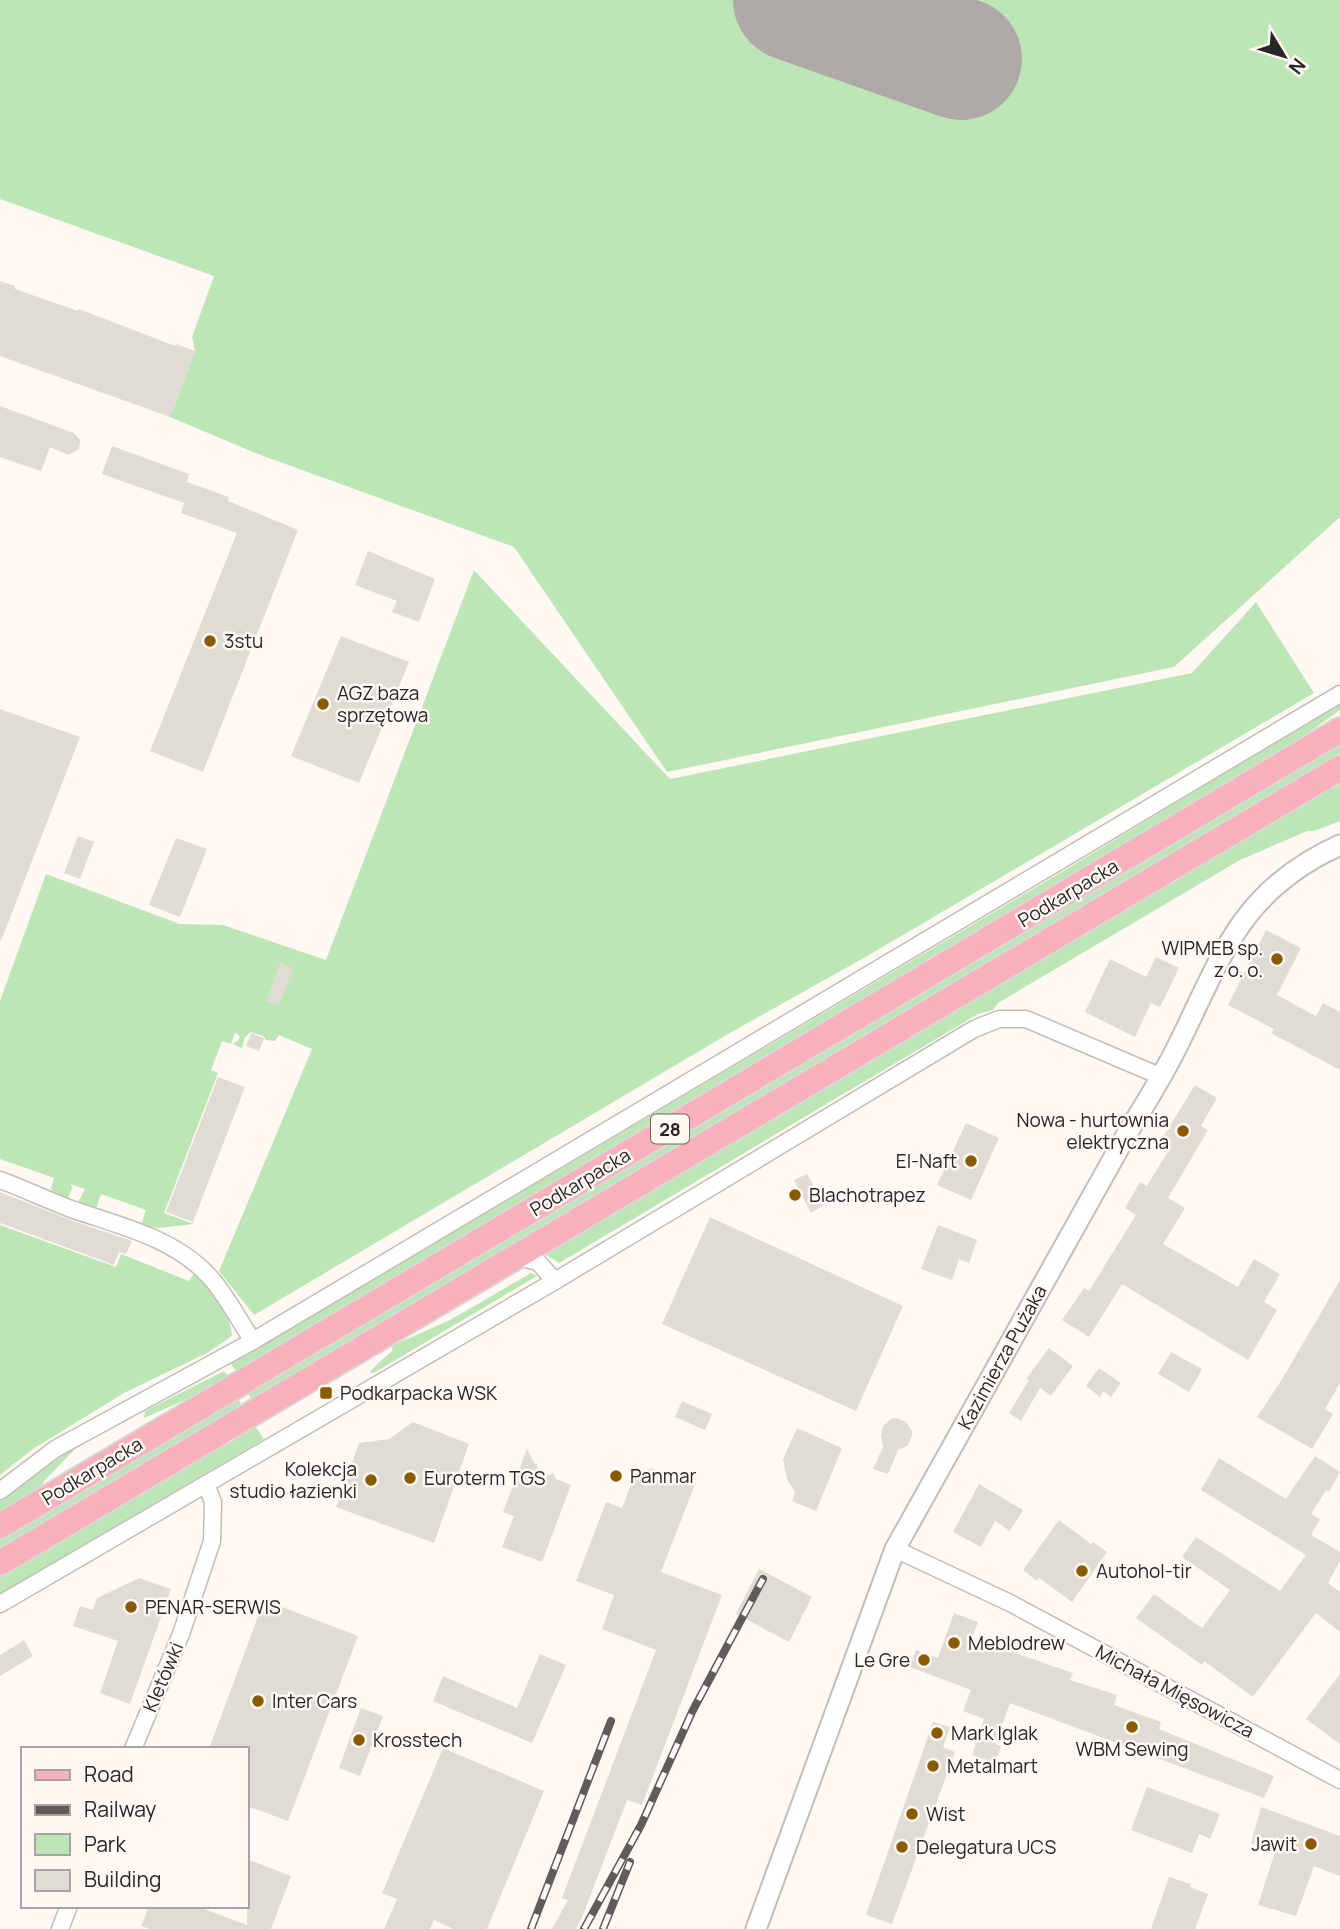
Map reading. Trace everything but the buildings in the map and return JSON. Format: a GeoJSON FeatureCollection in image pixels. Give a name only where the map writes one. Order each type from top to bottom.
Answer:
{"type":"FeatureCollection","features":[{"type":"Feature","properties":{"kind":"main road","name":"Podkarpacka"},"geometry":{"type":"LineString","coordinates":[[0,1526],[1340,730]]}},
{"type":"Feature","properties":{"kind":"main road","name":"Podkarpacka"},"geometry":{"type":"LineString","coordinates":[[0,1563],[1340,768]]}},
{"type":"Feature","properties":{"kind":"street"},"geometry":{"type":"LineString","coordinates":[[0,1491],[64,1444],[253,1341],[1340,694]]}},
{"type":"Feature","properties":{"kind":"street","name":"Kazimierza Pużaka"},"geometry":{"type":"LineString","coordinates":[[756,1929],[895,1549],[1128,1132],[1162,1077],[1215,965],[1241,921],[1275,886],[1298,868],[1340,845]]}},
{"type":"Feature","properties":{"kind":"street"},"geometry":{"type":"LineString","coordinates":[[0,1604],[555,1282],[974,1029],[999,1019],[1027,1018],[1162,1077]]}},
{"type":"Feature","properties":{"kind":"street"},"geometry":{"type":"LineString","coordinates":[[0,1181],[140,1232],[181,1253],[208,1275],[253,1341]]}},
{"type":"Feature","properties":{"kind":"street"},"geometry":{"type":"LineString","coordinates":[[517,1257],[538,1262],[555,1282]]}},
{"type":"Feature","properties":{"kind":"street","name":"Kletówki"},"geometry":{"type":"LineString","coordinates":[[134,1747],[181,1634],[212,1541],[213,1502],[206,1484]]}},
{"type":"Feature","properties":{"kind":"street","name":"Michała Mięsowicza"},"geometry":{"type":"LineString","coordinates":[[895,1549],[1010,1603],[1340,1780]]}},
{"type":"Feature","properties":{"kind":"street"},"geometry":{"type":"LineString","coordinates":[[60,1929],[68,1908]]}},
{"type":"Feature","properties":{"kind":"green space"},"geometry":{"type":"Polygon","coordinates":[[[0,0],[1340,0],[1340,517],[1174,667],[667,772],[514,547],[258,454],[170,417],[195,351],[192,337],[214,276],[0,199],[0,0]]]}},
{"type":"Feature","properties":{"kind":"green space"},"geometry":{"type":"Polygon","coordinates":[[[474,570],[670,779],[1192,673],[1256,602],[1314,693],[869,955],[728,1034],[254,1315],[219,1271],[312,1049],[279,1035],[275,1041],[266,1040],[263,1036],[251,1032],[245,1037],[242,1048],[233,1044],[240,1036],[235,1033],[231,1044],[222,1041],[211,1070],[218,1073],[164,1213],[194,1224],[158,1228],[141,1225],[146,1210],[101,1194],[96,1208],[78,1202],[85,1189],[71,1184],[68,1199],[53,1194],[51,1188],[54,1178],[0,1159],[0,1001],[46,874],[180,924],[223,925],[326,960],[474,570]]]}},
{"type":"Feature","properties":{"kind":"green space"},"geometry":{"type":"Polygon","coordinates":[[[1340,703],[1340,710],[1283,751],[274,1349],[236,1371],[231,1364],[1070,867],[1340,703]]]}},
{"type":"Feature","properties":{"kind":"green space"},"geometry":{"type":"Polygon","coordinates":[[[1340,742],[1340,753],[1290,787],[1235,816],[252,1400],[247,1392],[1284,778],[1340,742]]]}},
{"type":"Feature","properties":{"kind":"green space"},"geometry":{"type":"Polygon","coordinates":[[[1340,785],[1340,821],[1307,831],[1240,860],[998,1003],[993,1010],[978,1014],[559,1263],[545,1254],[1318,795],[1340,785]]]}},
{"type":"Feature","properties":{"kind":"green space"},"geometry":{"type":"Polygon","coordinates":[[[0,1225],[116,1267],[121,1254],[189,1281],[194,1273],[219,1302],[228,1319],[232,1336],[207,1353],[124,1393],[33,1449],[0,1475],[0,1225]]]}},
{"type":"Feature","properties":{"kind":"green space"},"geometry":{"type":"Polygon","coordinates":[[[531,1273],[537,1276],[372,1374],[370,1371],[393,1350],[391,1346],[450,1320],[531,1273]]]}},
{"type":"Feature","properties":{"kind":"green space"},"geometry":{"type":"Polygon","coordinates":[[[224,1371],[228,1376],[194,1396],[144,1418],[145,1411],[224,1371]]]}},
{"type":"Feature","properties":{"kind":"green space"},"geometry":{"type":"Polygon","coordinates":[[[237,1398],[243,1406],[0,1550],[0,1538],[237,1398]]]}},
{"type":"Feature","properties":{"kind":"green space"},"geometry":{"type":"Polygon","coordinates":[[[152,1402],[75,1449],[42,1485],[0,1512],[0,1500],[82,1442],[152,1402]]]}},
{"type":"Feature","properties":{"kind":"green space"},"geometry":{"type":"Polygon","coordinates":[[[255,1426],[264,1439],[0,1594],[0,1577],[255,1426]]]}},
{"type":"Feature","properties":{"kind":"runway"},"geometry":{"type":"LineString","coordinates":[[794,0],[961,59]]}},
{"type":"Feature","properties":{"kind":"railway"},"geometry":{"type":"LineString","coordinates":[[584,1929],[641,1825],[692,1712],[763,1579]]}},
{"type":"Feature","properties":{"kind":"railway"},"geometry":{"type":"LineString","coordinates":[[531,1929],[611,1721]]}},
{"type":"Feature","properties":{"kind":"railway"},"geometry":{"type":"LineString","coordinates":[[603,1929],[630,1862]]}},
{"type":"Feature","properties":{"kind":"place","name":"3stu"},"geometry":{"type":"Point","coordinates":[210,641]}},
{"type":"Feature","properties":{"kind":"place","name":"AGZ baza sprzętowa"},"geometry":{"type":"Point","coordinates":[323,704]}},
{"type":"Feature","properties":{"kind":"place","name":"WIPMEB sp. z o. o."},"geometry":{"type":"Point","coordinates":[1277,959]}},
{"type":"Feature","properties":{"kind":"place","name":"Nowa - hurtownia elektryczna"},"geometry":{"type":"Point","coordinates":[1183,1131]}},
{"type":"Feature","properties":{"kind":"place","name":"El-Naft"},"geometry":{"type":"Point","coordinates":[971,1161]}},
{"type":"Feature","properties":{"kind":"place","name":"Blachotrapez"},"geometry":{"type":"Point","coordinates":[795,1195]}},
{"type":"Feature","properties":{"kind":"place","name":"Podkarpacka WSK"},"geometry":{"type":"Point","coordinates":[326,1393]}},
{"type":"Feature","properties":{"kind":"place","name":"Panmar"},"geometry":{"type":"Point","coordinates":[616,1476]}},
{"type":"Feature","properties":{"kind":"place","name":"Euroterm TGS"},"geometry":{"type":"Point","coordinates":[410,1478]}},
{"type":"Feature","properties":{"kind":"place","name":"Kolekcja studio łazienki"},"geometry":{"type":"Point","coordinates":[371,1480]}},
{"type":"Feature","properties":{"kind":"place","name":"Autohol-tir"},"geometry":{"type":"Point","coordinates":[1082,1571]}},
{"type":"Feature","properties":{"kind":"place","name":"PENAR-SERWIS"},"geometry":{"type":"Point","coordinates":[131,1607]}},
{"type":"Feature","properties":{"kind":"place","name":"Meblodrew"},"geometry":{"type":"Point","coordinates":[954,1643]}},
{"type":"Feature","properties":{"kind":"place","name":"Le Gre"},"geometry":{"type":"Point","coordinates":[924,1660]}},
{"type":"Feature","properties":{"kind":"place","name":"Inter Cars"},"geometry":{"type":"Point","coordinates":[258,1701]}},
{"type":"Feature","properties":{"kind":"place","name":"WBM Sewing"},"geometry":{"type":"Point","coordinates":[1132,1727]}},
{"type":"Feature","properties":{"kind":"place","name":"Mark Iglak"},"geometry":{"type":"Point","coordinates":[937,1733]}},
{"type":"Feature","properties":{"kind":"place","name":"Krosstech"},"geometry":{"type":"Point","coordinates":[359,1740]}},
{"type":"Feature","properties":{"kind":"place","name":"Metalmart"},"geometry":{"type":"Point","coordinates":[933,1766]}},
{"type":"Feature","properties":{"kind":"place","name":"Wist"},"geometry":{"type":"Point","coordinates":[912,1814]}},
{"type":"Feature","properties":{"kind":"place","name":"Jawit"},"geometry":{"type":"Point","coordinates":[1311,1844]}},
{"type":"Feature","properties":{"kind":"place","name":"Delegatura UCS"},"geometry":{"type":"Point","coordinates":[902,1847]}}]}
